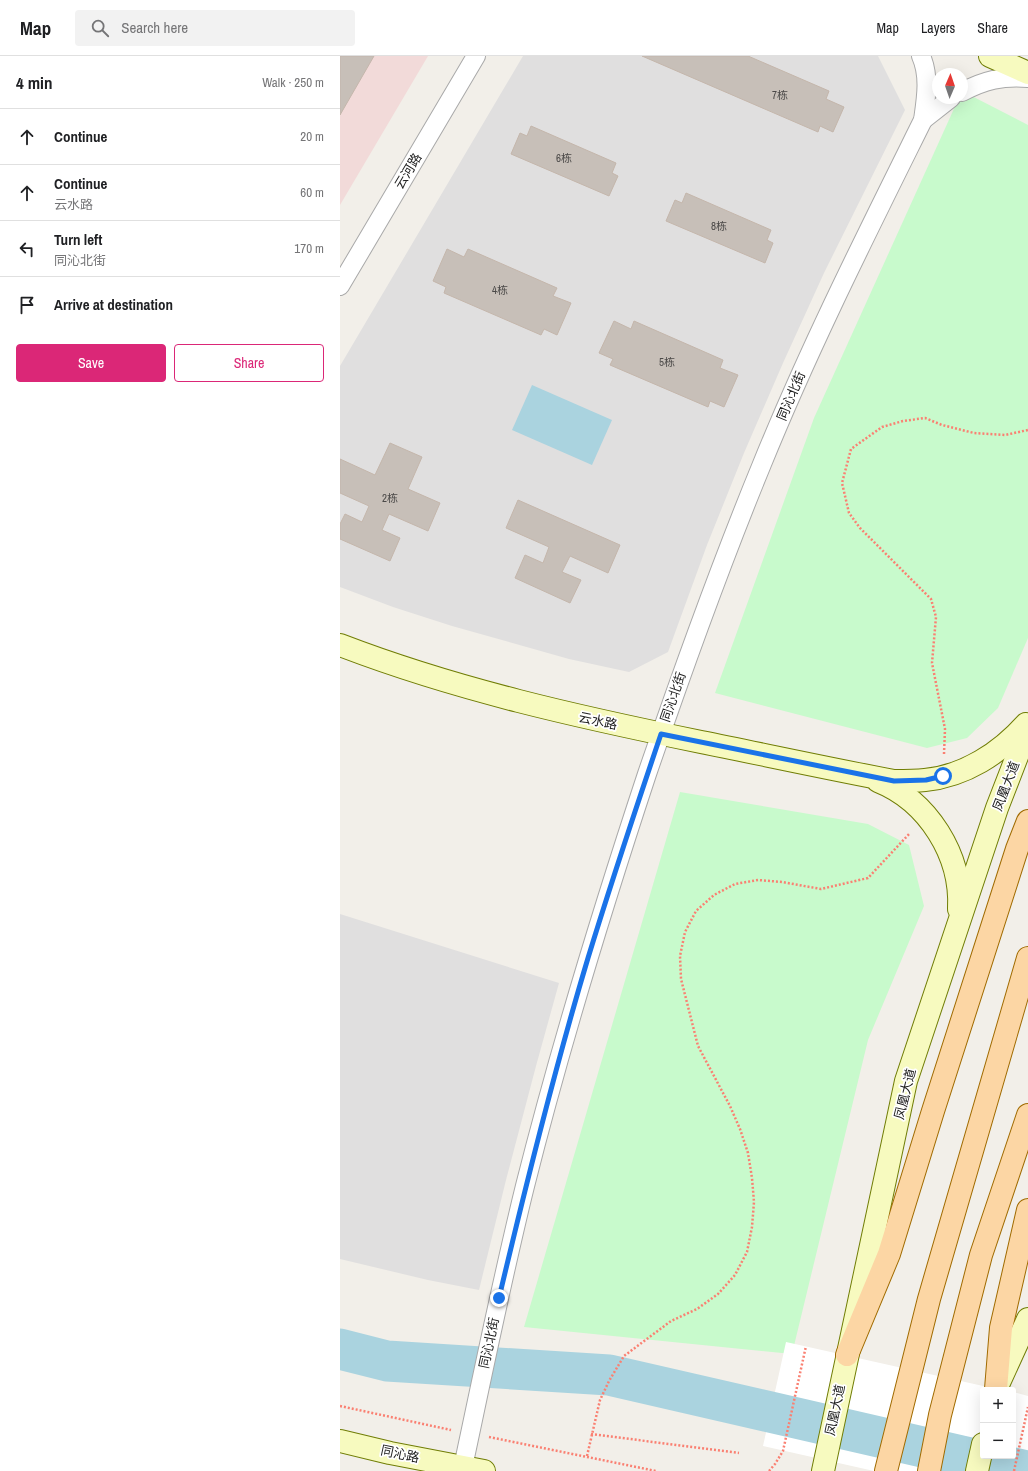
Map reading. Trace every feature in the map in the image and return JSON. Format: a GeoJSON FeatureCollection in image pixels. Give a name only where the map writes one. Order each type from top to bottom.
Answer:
{"type":"FeatureCollection","features":[{"type":"Feature","properties":{"kind":"main road"},"geometry":{"type":"LineString","coordinates":[[990,56],[1028,73]]}},
{"type":"Feature","properties":{"kind":"main road","name":"云水路"},"geometry":{"type":"LineString","coordinates":[[340,645],[431,676],[508,699],[579,717],[862,775]]}},
{"type":"Feature","properties":{"kind":"main road"},"geometry":{"type":"LineString","coordinates":[[862,775],[894,781],[926,780],[958,773],[987,758],[1013,739],[1028,721]]}},
{"type":"Feature","properties":{"kind":"main road","name":"凤凰大道"},"geometry":{"type":"LineString","coordinates":[[819,1467],[847,1355],[906,1082],[997,808],[1028,728]]}},
{"type":"Feature","properties":{"kind":"main road"},"geometry":{"type":"LineString","coordinates":[[862,775],[888,785],[912,800],[931,820],[946,844],[956,870],[960,898],[958,925]]}},
{"type":"Feature","properties":{"kind":"main road"},"geometry":{"type":"LineString","coordinates":[[847,1355],[889,1254],[1017,849],[1028,821]]}},
{"type":"Feature","properties":{"kind":"main road"},"geometry":{"type":"LineString","coordinates":[[886,1471],[929,1299],[1028,958]]}},
{"type":"Feature","properties":{"kind":"main road"},"geometry":{"type":"LineString","coordinates":[[929,1471],[940,1415],[981,1255],[1028,1116]]}},
{"type":"Feature","properties":{"kind":"main road"},"geometry":{"type":"LineString","coordinates":[[996,1387],[1000,1328],[1028,1210]]}},
{"type":"Feature","properties":{"kind":"main road"},"geometry":{"type":"LineString","coordinates":[[997,1387],[1028,1319]]}},
{"type":"Feature","properties":{"kind":"main road","name":"同沁路"},"geometry":{"type":"LineString","coordinates":[[340,1441],[484,1471]]}},
{"type":"Feature","properties":{"kind":"main road"},"geometry":{"type":"LineString","coordinates":[[976,1471],[980,1456]]}},
{"type":"Feature","properties":{"kind":"street","name":"云河路"},"geometry":{"type":"LineString","coordinates":[[340,286],[476,56]]}},
{"type":"Feature","properties":{"kind":"street","name":"同沁北街"},"geometry":{"type":"LineString","coordinates":[[463,1467],[499,1298],[526,1184],[588,959],[622,848],[697,630],[763,461],[843,282],[923,120],[928,91],[921,56]]}},
{"type":"Feature","properties":{"kind":"street"},"geometry":{"type":"LineString","coordinates":[[968,89],[980,83],[1012,77],[1028,78]]}},
{"type":"Feature","properties":{"kind":"street","name":"同沁北街"},"geometry":{"type":"LineString","coordinates":[[923,120],[943,104]]}},
{"type":"Feature","properties":{"kind":"path"},"geometry":{"type":"LineString","coordinates":[[943,776],[945,729],[932,663],[936,617],[930,599],[860,528],[849,513],[842,483],[851,449],[882,427],[903,421],[925,418],[942,425],[974,433],[1005,435],[1028,430]]}},
{"type":"Feature","properties":{"kind":"path"},"geometry":{"type":"LineString","coordinates":[[587,1456],[600,1400],[624,1356],[671,1321],[697,1309],[718,1294],[735,1275],[747,1252],[752,1227],[754,1202],[748,1153],[730,1106],[698,1046],[681,979],[680,956],[685,932],[696,911],[714,895],[735,884],[758,880],[821,889],[868,878],[926,816]]}},
{"type":"Feature","properties":{"kind":"path"},"geometry":{"type":"LineString","coordinates":[[769,1471],[783,1451],[806,1346]]}},
{"type":"Feature","properties":{"kind":"path"},"geometry":{"type":"LineString","coordinates":[[340,1406],[398,1420],[470,1432],[656,1471]]}},
{"type":"Feature","properties":{"kind":"path"},"geometry":{"type":"LineString","coordinates":[[1014,1471],[1028,1407]]}},
{"type":"Feature","properties":{"kind":"path"},"geometry":{"type":"LineString","coordinates":[[591,1434],[739,1453]]}},
{"type":"Feature","properties":{"kind":"shaded area"},"geometry":{"type":"Polygon","coordinates":[[[340,56],[428,56],[340,205],[340,56]]]}},
{"type":"Feature","properties":{"kind":"shaded area"},"geometry":{"type":"Polygon","coordinates":[[[523,56],[878,56],[905,110],[824,273],[783,363],[744,453],[707,545],[668,652],[629,672],[569,659],[452,626],[393,607],[340,587],[340,366],[523,56]]]}},
{"type":"Feature","properties":{"kind":"shaded area"},"geometry":{"type":"Polygon","coordinates":[[[340,914],[559,983],[506,1180],[479,1290],[428,1280],[340,1259],[340,914]]]}},
{"type":"Feature","properties":{"kind":"green space"},"geometry":{"type":"Polygon","coordinates":[[[968,94],[1028,125],[1028,638],[998,708],[967,738],[927,748],[715,693],[814,418],[956,104],[968,104],[968,94]]]}},
{"type":"Feature","properties":{"kind":"green space"},"geometry":{"type":"Polygon","coordinates":[[[680,792],[868,824],[909,845],[924,906],[868,1040],[792,1354],[524,1327],[680,792]]]}},
{"type":"Feature","properties":{"kind":"water"},"geometry":{"type":"Polygon","coordinates":[[[532,385],[612,420],[592,465],[512,430],[532,385]]]}},
{"type":"Feature","properties":{"kind":"pier"},"geometry":{"type":"Polygon","coordinates":[[[786,1342],[988,1387],[980,1387],[980,1459],[1016,1459],[1016,1393],[1028,1396],[1028,1471],[874,1471],[763,1446],[786,1342]]]}},
{"type":"Feature","properties":{"kind":"building"},"geometry":{"type":"Polygon","coordinates":[[[340,56],[374,56],[340,115],[340,56]]]}},
{"type":"Feature","properties":{"kind":"building"},"geometry":{"type":"Polygon","coordinates":[[[642,56],[748,56],[829,91],[826,99],[844,107],[833,132],[820,126],[818,132],[642,56]]]}},
{"type":"Feature","properties":{"kind":"building"},"geometry":{"type":"Polygon","coordinates":[[[531,126],[616,163],[612,173],[618,176],[609,196],[511,154],[520,133],[527,136],[531,126]]]}},
{"type":"Feature","properties":{"kind":"building"},"geometry":{"type":"Polygon","coordinates":[[[686,193],[771,230],[767,240],[773,243],[765,263],[666,221],[675,200],[682,203],[686,193]]]}},
{"type":"Feature","properties":{"kind":"building"},"geometry":{"type":"Polygon","coordinates":[[[447,249],[464,257],[468,249],[557,288],[553,296],[571,303],[557,335],[544,329],[541,335],[444,293],[446,287],[433,281],[447,249]]]}},
{"type":"Feature","properties":{"kind":"building"},"geometry":{"type":"Polygon","coordinates":[[[614,321],[631,329],[634,321],[723,360],[720,368],[738,375],[724,407],[710,401],[708,407],[610,365],[613,359],[599,353],[614,321]]]}},
{"type":"Feature","properties":{"kind":"building"},"geometry":{"type":"Polygon","coordinates":[[[390,443],[422,457],[408,489],[440,503],[428,531],[389,514],[382,530],[400,538],[390,561],[340,539],[340,524],[345,514],[362,522],[369,506],[340,493],[340,459],[375,475],[390,443]]]}},
{"type":"Feature","properties":{"kind":"building"},"geometry":{"type":"Polygon","coordinates":[[[518,500],[620,545],[608,573],[570,556],[562,572],[581,580],[570,603],[515,578],[525,555],[543,563],[549,547],[506,528],[518,500]]]}},
{"type":"Feature","properties":{"kind":"waterway"},"geometry":{"type":"LineString","coordinates":[[340,1349],[387,1361],[609,1375],[1027,1471]]}},
{"type":"Feature","properties":{"kind":"route"},"geometry":{"type":"LineString","coordinates":[[499,1298],[526,1184],[588,959],[622,848],[661,734],[894,781],[926,780],[943,776]]}}]}
